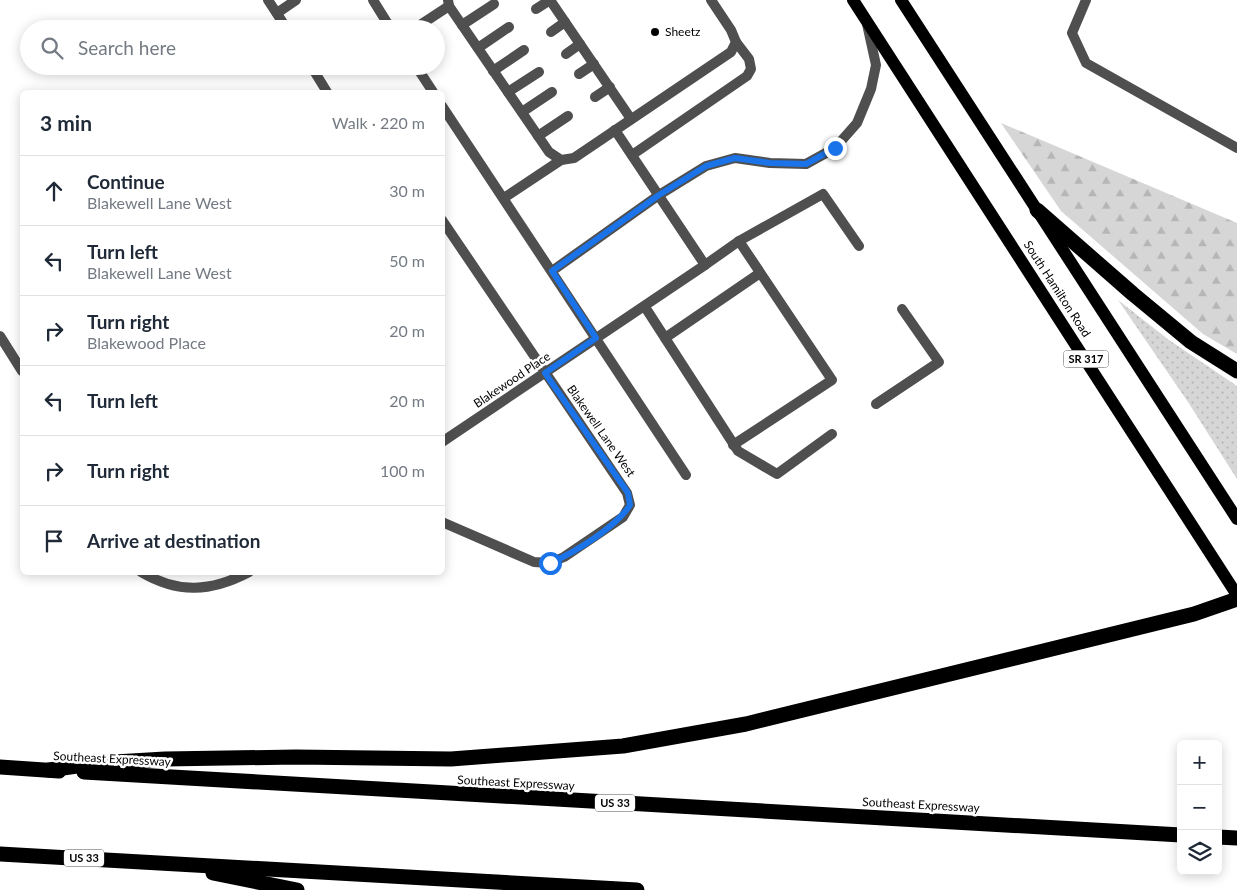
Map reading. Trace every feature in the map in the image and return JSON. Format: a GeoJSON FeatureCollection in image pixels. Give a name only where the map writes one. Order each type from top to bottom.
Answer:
{"type":"FeatureCollection","features":[{"type":"Feature","properties":{"kind":"highway"},"geometry":{"type":"LineString","coordinates":[[1037,210],[1191,342],[1237,370]]}},
{"type":"Feature","properties":{"kind":"highway"},"geometry":{"type":"LineString","coordinates":[[49,770],[98,763],[165,759],[296,757],[451,759],[623,746],[746,724],[1194,614],[1237,599]]}},
{"type":"Feature","properties":{"kind":"highway","name":"Southeast Expressway"},"geometry":{"type":"LineString","coordinates":[[0,767],[1177,835]]}},
{"type":"Feature","properties":{"kind":"highway"},"geometry":{"type":"LineString","coordinates":[[1222,837],[1237,838]]}},
{"type":"Feature","properties":{"kind":"highway","name":"US 33"},"geometry":{"type":"LineString","coordinates":[[0,854],[637,890]]}},
{"type":"Feature","properties":{"kind":"highway"},"geometry":{"type":"LineString","coordinates":[[168,863],[297,890]]}},
{"type":"Feature","properties":{"kind":"main road","name":"South Hamilton Road"},"geometry":{"type":"LineString","coordinates":[[853,0],[1237,595]]}},
{"type":"Feature","properties":{"kind":"main road","name":"SR 317"},"geometry":{"type":"LineString","coordinates":[[901,0],[1237,519]]}},
{"type":"Feature","properties":{"kind":"street"},"geometry":{"type":"LineString","coordinates":[[268,0],[282,20]]}},
{"type":"Feature","properties":{"kind":"street"},"geometry":{"type":"LineString","coordinates":[[277,12],[296,0]]}},
{"type":"Feature","properties":{"kind":"street"},"geometry":{"type":"LineString","coordinates":[[373,0],[385,20]]}},
{"type":"Feature","properties":{"kind":"street"},"geometry":{"type":"LineString","coordinates":[[536,9],[550,0],[631,119]]}},
{"type":"Feature","properties":{"kind":"street"},"geometry":{"type":"LineString","coordinates":[[632,155],[748,76],[751,69],[749,59],[710,0]]}},
{"type":"Feature","properties":{"kind":"street"},"geometry":{"type":"LineString","coordinates":[[1086,0],[1072,33],[1086,63],[1237,148]]}},
{"type":"Feature","properties":{"kind":"street"},"geometry":{"type":"LineString","coordinates":[[426,20],[448,3],[549,152],[561,160]]}},
{"type":"Feature","properties":{"kind":"street"},"geometry":{"type":"LineString","coordinates":[[462,26],[494,4]]}},
{"type":"Feature","properties":{"kind":"street"},"geometry":{"type":"LineString","coordinates":[[552,271],[659,195],[706,166],[735,158],[770,163],[806,164],[835,148],[857,122],[871,89],[876,65],[866,21]]}},
{"type":"Feature","properties":{"kind":"street"},"geometry":{"type":"LineString","coordinates":[[551,32],[565,22]]}},
{"type":"Feature","properties":{"kind":"street"},"geometry":{"type":"LineString","coordinates":[[478,48],[509,27]]}},
{"type":"Feature","properties":{"kind":"street"},"geometry":{"type":"LineString","coordinates":[[504,198],[561,160],[574,158],[730,52],[736,42]]}},
{"type":"Feature","properties":{"kind":"street"},"geometry":{"type":"LineString","coordinates":[[566,54],[580,44]]}},
{"type":"Feature","properties":{"kind":"street"},"geometry":{"type":"LineString","coordinates":[[493,71],[524,50]]}},
{"type":"Feature","properties":{"kind":"street"},"geometry":{"type":"LineString","coordinates":[[579,74],[594,64]]}},
{"type":"Feature","properties":{"kind":"street"},"geometry":{"type":"LineString","coordinates":[[508,92],[539,72]]}},
{"type":"Feature","properties":{"kind":"street"},"geometry":{"type":"LineString","coordinates":[[317,75],[326,90]]}},
{"type":"Feature","properties":{"kind":"street"},"geometry":{"type":"LineString","coordinates":[[422,75],[433,90]]}},
{"type":"Feature","properties":{"kind":"street"},"geometry":{"type":"LineString","coordinates":[[595,97],[610,88]]}},
{"type":"Feature","properties":{"kind":"street"},"geometry":{"type":"LineString","coordinates":[[522,112],[552,92]]}},
{"type":"Feature","properties":{"kind":"street"},"geometry":{"type":"LineString","coordinates":[[445,110],[686,475]]}},
{"type":"Feature","properties":{"kind":"street"},"geometry":{"type":"LineString","coordinates":[[538,136],[568,116]]}},
{"type":"Feature","properties":{"kind":"street"},"geometry":{"type":"LineString","coordinates":[[615,130],[705,264]]}},
{"type":"Feature","properties":{"kind":"street","name":"Blakewood Place"},"geometry":{"type":"LineString","coordinates":[[445,440],[645,307],[739,241],[823,194],[860,246]]}},
{"type":"Feature","properties":{"kind":"street","name":"Blakewell Lane West"},"geometry":{"type":"LineString","coordinates":[[445,224],[628,493],[630,505],[623,517],[564,557],[550,563],[534,562],[445,523]]}},
{"type":"Feature","properties":{"kind":"street"},"geometry":{"type":"LineString","coordinates":[[733,445],[832,380],[739,241]]}},
{"type":"Feature","properties":{"kind":"street"},"geometry":{"type":"LineString","coordinates":[[665,338],[760,273]]}},
{"type":"Feature","properties":{"kind":"street"},"geometry":{"type":"LineString","coordinates":[[645,307],[733,445],[752,461],[777,474],[832,434]]}},
{"type":"Feature","properties":{"kind":"street"},"geometry":{"type":"LineString","coordinates":[[876,404],[939,362],[902,309]]}},
{"type":"Feature","properties":{"kind":"street"},"geometry":{"type":"LineString","coordinates":[[0,336],[20,368]]}},
{"type":"Feature","properties":{"kind":"street"},"geometry":{"type":"LineString","coordinates":[[146,575],[162,584],[181,588],[207,587],[227,582],[242,575]]}},
{"type":"Feature","properties":{"kind":"green space"},"geometry":{"type":"Polygon","coordinates":[[[1001,123],[1237,223],[1237,354],[1203,334],[1061,211],[1001,123]]]}},
{"type":"Feature","properties":{"kind":"green space"},"geometry":{"type":"Polygon","coordinates":[[[1118,300],[1169,340],[1237,386],[1237,479],[1188,402],[1118,300]]]}},
{"type":"Feature","properties":{"kind":"place","name":"Sheetz"},"geometry":{"type":"Point","coordinates":[655,32]}},
{"type":"Feature","properties":{"kind":"route"},"geometry":{"type":"LineString","coordinates":[[550,563],[564,557],[623,517],[630,505],[628,493],[545,373],[596,338],[552,271],[659,195],[706,166],[735,158],[770,163],[806,164],[835,148]]}}]}
